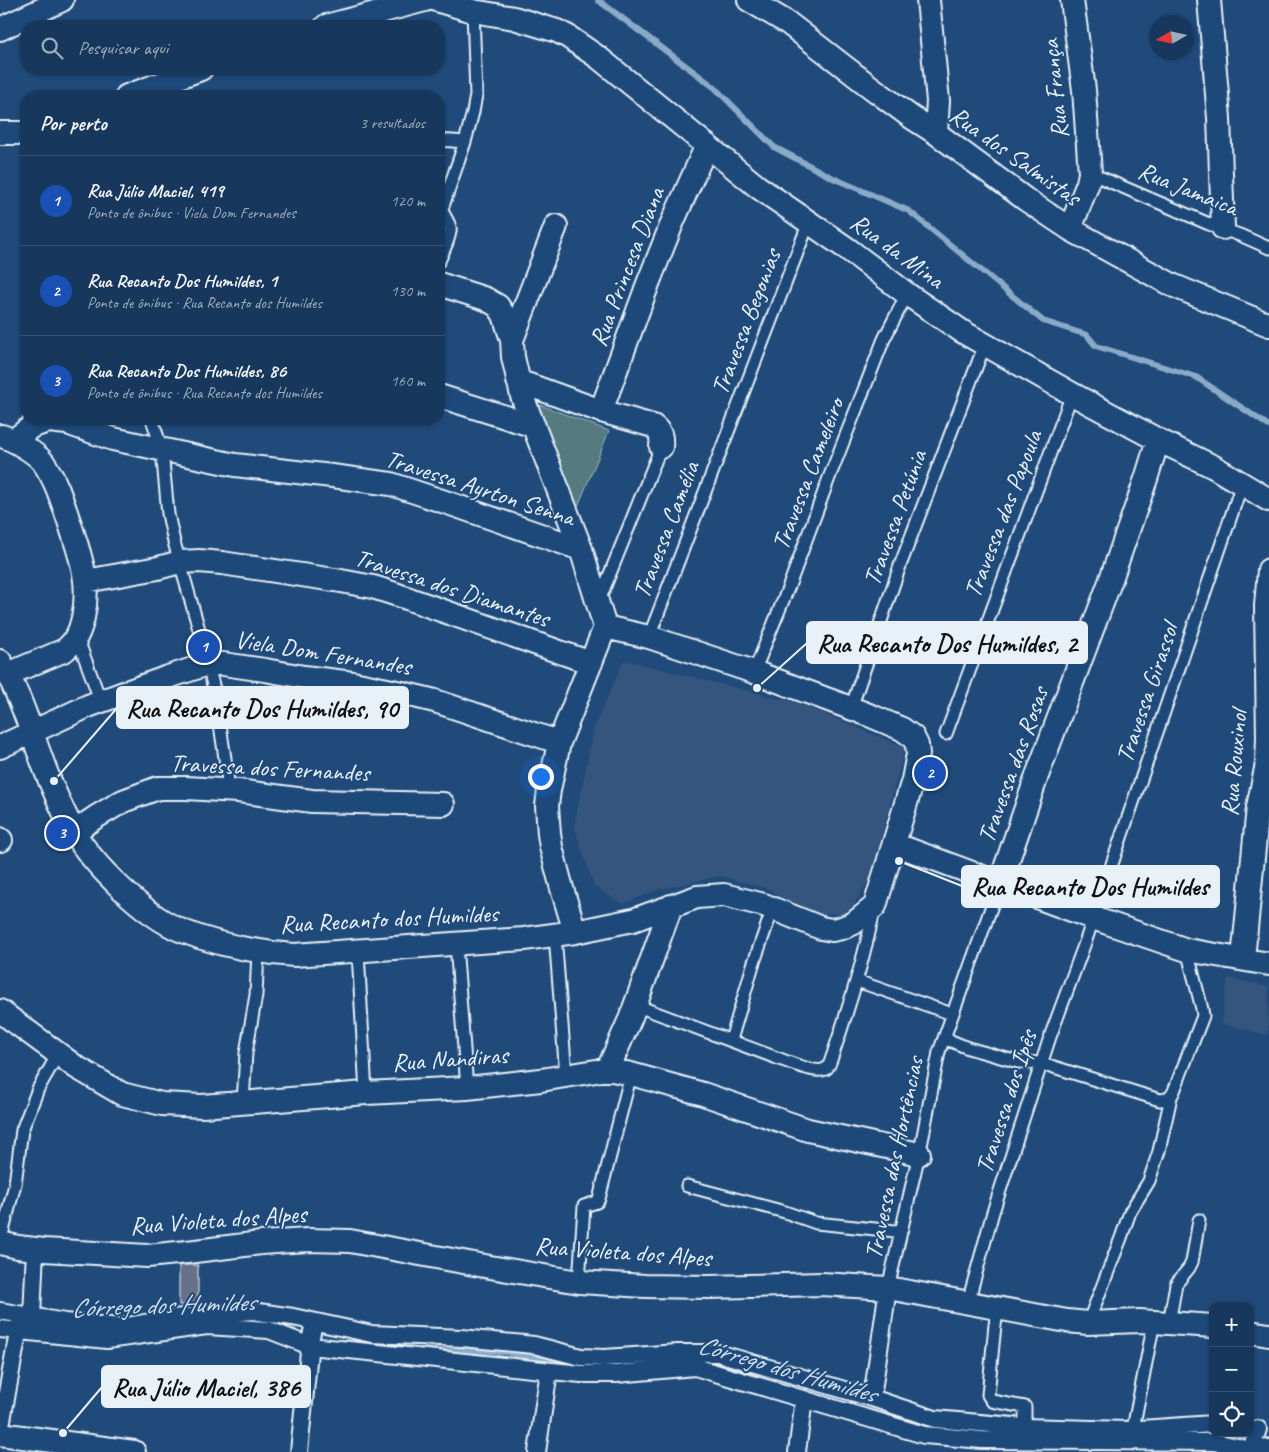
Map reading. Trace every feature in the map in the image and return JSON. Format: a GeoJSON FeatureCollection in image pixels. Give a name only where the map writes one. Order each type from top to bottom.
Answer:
{"type":"FeatureCollection","features":[{"type":"Feature","properties":{"kind":"street"},"geometry":{"type":"LineString","coordinates":[[0,29],[62,0]]}},
{"type":"Feature","properties":{"kind":"street"},"geometry":{"type":"LineString","coordinates":[[349,20],[425,0]]}},
{"type":"Feature","properties":{"kind":"street","name":"Rua da Mina"},"geometry":{"type":"LineString","coordinates":[[436,0],[473,11],[514,18],[557,30],[567,36],[599,58],[758,187],[963,332],[1072,394],[1158,440],[1214,467],[1269,500]]}},
{"type":"Feature","properties":{"kind":"street"},"geometry":{"type":"LineString","coordinates":[[497,0],[514,18]]}},
{"type":"Feature","properties":{"kind":"street","name":"Rua dos Salmistas"},"geometry":{"type":"LineString","coordinates":[[749,0],[788,22],[868,86],[936,133],[1024,199],[1070,229],[1172,285],[1269,325]]}},
{"type":"Feature","properties":{"kind":"street"},"geometry":{"type":"LineString","coordinates":[[784,0],[788,22]]}},
{"type":"Feature","properties":{"kind":"street"},"geometry":{"type":"LineString","coordinates":[[928,0],[938,101],[936,133]]}},
{"type":"Feature","properties":{"kind":"street","name":"Rua França"},"geometry":{"type":"LineString","coordinates":[[1070,229],[1090,173],[1081,65],[1072,0]]}},
{"type":"Feature","properties":{"kind":"street"},"geometry":{"type":"LineString","coordinates":[[1209,0],[1219,118],[1223,228]]}},
{"type":"Feature","properties":{"kind":"street"},"geometry":{"type":"LineString","coordinates":[[143,90],[185,75]]}},
{"type":"Feature","properties":{"kind":"street","name":"Rua Princesa Diana"},"geometry":{"type":"LineString","coordinates":[[601,411],[649,281],[707,145]]}},
{"type":"Feature","properties":{"kind":"street"},"geometry":{"type":"LineString","coordinates":[[512,340],[556,226]]}},
{"type":"Feature","properties":{"kind":"street"},"geometry":{"type":"LineString","coordinates":[[445,286],[486,299],[498,306],[504,315],[512,340],[518,381],[581,549],[605,627],[560,743],[549,790],[547,806],[549,834],[561,885],[565,934]]}},
{"type":"Feature","properties":{"kind":"street"},"geometry":{"type":"LineString","coordinates":[[518,381],[601,411],[653,426],[659,431],[662,438],[661,447]]}},
{"type":"Feature","properties":{"kind":"street"},"geometry":{"type":"LineString","coordinates":[[445,398],[534,426]]}},
{"type":"Feature","properties":{"kind":"street","name":"Travessa Ayrton Senna"},"geometry":{"type":"LineString","coordinates":[[7,438],[37,425]]}},
{"type":"Feature","properties":{"kind":"street","name":"Travessa Ayrton Senna"},"geometry":{"type":"LineString","coordinates":[[73,425],[113,439],[235,465],[391,484],[581,549]]}},
{"type":"Feature","properties":{"kind":"street"},"geometry":{"type":"LineString","coordinates":[[4,668],[65,650],[72,645],[78,637],[87,598],[86,581],[81,560],[57,487],[50,473],[41,460],[7,438]]}},
{"type":"Feature","properties":{"kind":"street","name":"Travessa das Rosas"},"geometry":{"type":"LineString","coordinates":[[1000,883],[1038,773],[1110,582],[1158,440]]}},
{"type":"Feature","properties":{"kind":"street","name":"Travessa dos Diamantes"},"geometry":{"type":"LineString","coordinates":[[86,581],[158,568],[180,562],[222,564],[341,581],[373,587],[591,663]]}},
{"type":"Feature","properties":{"kind":"street","name":"Rua Rouxinol"},"geometry":{"type":"LineString","coordinates":[[1243,960],[1267,764],[1266,606],[1269,570]]}},
{"type":"Feature","properties":{"kind":"street"},"geometry":{"type":"LineString","coordinates":[[605,627],[649,637],[754,672],[851,708],[902,729],[913,737],[917,745],[918,754],[913,780],[875,906]]}},
{"type":"Feature","properties":{"kind":"street","name":"Viela Dom Fernandes"},"geometry":{"type":"LineString","coordinates":[[0,748],[101,702],[164,678],[208,664],[223,664],[265,670],[402,693],[436,701],[552,740]]}},
{"type":"Feature","properties":{"kind":"street","name":"Rua Recanto dos Humildes"},"geometry":{"type":"LineString","coordinates":[[4,668],[22,705],[46,773],[63,811],[86,850],[102,869],[148,910],[178,929],[208,940],[258,952],[294,955],[524,939],[565,934],[633,920],[697,897],[724,895],[773,908],[814,925],[832,930],[854,923],[875,906]]}},
{"type":"Feature","properties":{"kind":"street","name":"Travessa dos Fernandes"},"geometry":{"type":"LineString","coordinates":[[74,832],[123,800],[158,788],[229,791],[312,801],[443,804]]}},
{"type":"Feature","properties":{"kind":"street"},"geometry":{"type":"LineString","coordinates":[[894,844],[1093,918],[1187,950],[1269,964]]}},
{"type":"Feature","properties":{"kind":"street"},"geometry":{"type":"LineString","coordinates":[[608,1069],[635,1005],[671,906]]}},
{"type":"Feature","properties":{"kind":"street","name":"Rua Nandiras"},"geometry":{"type":"LineString","coordinates":[[0,1012],[90,1076],[122,1094],[162,1104],[202,1106],[366,1093],[467,1088],[608,1069],[704,1094],[808,1130],[919,1154]]}},
{"type":"Feature","properties":{"kind":"street","name":"Rua Violeta dos Alpes"},"geometry":{"type":"LineString","coordinates":[[0,1243],[35,1249],[147,1256],[262,1243],[308,1240],[350,1241],[578,1282],[709,1287],[822,1284],[888,1288],[968,1302],[1042,1318],[1088,1323],[1130,1321],[1209,1326]]}},
{"type":"Feature","properties":{"kind":"street"},"geometry":{"type":"LineString","coordinates":[[35,1249],[5,1438],[134,1452]]}},
{"type":"Feature","properties":{"kind":"street"},"geometry":{"type":"LineString","coordinates":[[872,1398],[888,1288]]}},
{"type":"Feature","properties":{"kind":"street"},"geometry":{"type":"LineString","coordinates":[[0,1311],[22,1322],[107,1340],[207,1326],[269,1330],[310,1344],[581,1374],[638,1364],[678,1353],[718,1353],[872,1398],[935,1419],[1014,1433],[1209,1431]]}},
{"type":"Feature","properties":{"kind":"street"},"geometry":{"type":"LineString","coordinates":[[0,1329],[22,1322],[65,1322],[122,1327],[173,1318],[252,1311],[293,1317],[372,1334],[462,1338],[534,1345],[581,1357],[604,1358],[638,1364],[695,1367],[924,1435],[982,1440],[1014,1433],[1133,1429],[1209,1431]]}},
{"type":"Feature","properties":{"kind":"street"},"geometry":{"type":"LineString","coordinates":[[298,1452],[314,1323]]}},
{"type":"Feature","properties":{"kind":"street"},"geometry":{"type":"LineString","coordinates":[[1254,1332],[1269,1334]]}},
{"type":"Feature","properties":{"kind":"street"},"geometry":{"type":"LineString","coordinates":[[537,1452],[549,1371]]}},
{"type":"Feature","properties":{"kind":"street"},"geometry":{"type":"LineString","coordinates":[[830,1406],[836,1388]]}},
{"type":"Feature","properties":{"kind":"street"},"geometry":{"type":"LineString","coordinates":[[797,1452],[804,1399]]}},
{"type":"Feature","properties":{"kind":"street"},"geometry":{"type":"LineString","coordinates":[[1251,1449],[1259,1430]]}},
{"type":"Feature","properties":{"kind":"street"},"geometry":{"type":"LineString","coordinates":[[1226,1437],[1251,1449],[1269,1448]]}},
{"type":"Feature","properties":{"kind":"lane"},"geometry":{"type":"LineString","coordinates":[[445,200],[474,112],[476,94],[473,11]]}},
{"type":"Feature","properties":{"kind":"lane"},"geometry":{"type":"LineString","coordinates":[[445,140],[465,142]]}},
{"type":"Feature","properties":{"kind":"lane","name":"Rua Jamaica"},"geometry":{"type":"LineString","coordinates":[[1090,173],[1269,248]]}},
{"type":"Feature","properties":{"kind":"lane"},"geometry":{"type":"LineString","coordinates":[[445,216],[450,225],[451,232],[445,246]]}},
{"type":"Feature","properties":{"kind":"lane","name":"Travessa Begonias"},"geometry":{"type":"LineString","coordinates":[[726,438],[809,222]]}},
{"type":"Feature","properties":{"kind":"lane","name":"Travessa Cameleiro"},"geometry":{"type":"LineString","coordinates":[[754,672],[790,586],[829,478],[884,339],[907,294]]}},
{"type":"Feature","properties":{"kind":"lane","name":"Travessa Petúnia"},"geometry":{"type":"LineString","coordinates":[[851,708],[901,563],[985,344]]}},
{"type":"Feature","properties":{"kind":"lane","name":"Travessa das Papoula"},"geometry":{"type":"LineString","coordinates":[[946,734],[1072,394]]}},
{"type":"Feature","properties":{"kind":"lane"},"geometry":{"type":"LineString","coordinates":[[154,425],[162,450],[168,514],[208,664],[219,718],[229,791]]}},
{"type":"Feature","properties":{"kind":"lane","name":"Travessa Camélia"},"geometry":{"type":"LineString","coordinates":[[649,637],[726,438]]}},
{"type":"Feature","properties":{"kind":"lane"},"geometry":{"type":"LineString","coordinates":[[599,603],[661,447]]}},
{"type":"Feature","properties":{"kind":"lane","name":"Travessa Girassol"},"geometry":{"type":"LineString","coordinates":[[1093,918],[1242,484]]}},
{"type":"Feature","properties":{"kind":"lane"},"geometry":{"type":"LineString","coordinates":[[78,637],[101,702]]}},
{"type":"Feature","properties":{"kind":"lane","name":"Travessa das Hortências"},"geometry":{"type":"LineString","coordinates":[[888,1288],[919,1154],[939,1052],[1000,883]]}},
{"type":"Feature","properties":{"kind":"lane"},"geometry":{"type":"LineString","coordinates":[[635,1005],[785,1061],[810,1069],[825,1069],[831,1060],[857,981],[875,906]]}},
{"type":"Feature","properties":{"kind":"lane"},"geometry":{"type":"LineString","coordinates":[[731,1040],[773,908]]}},
{"type":"Feature","properties":{"kind":"lane","name":"Travessa dos Ipês"},"geometry":{"type":"LineString","coordinates":[[968,1302],[993,1212],[1041,1063],[1093,918]]}},
{"type":"Feature","properties":{"kind":"lane"},"geometry":{"type":"LineString","coordinates":[[565,934],[566,1076]]}},
{"type":"Feature","properties":{"kind":"lane"},"geometry":{"type":"LineString","coordinates":[[456,944],[467,1088]]}},
{"type":"Feature","properties":{"kind":"lane"},"geometry":{"type":"LineString","coordinates":[[1088,1323],[1130,1212],[1149,1181],[1162,1141],[1166,1098],[1203,1016],[1187,950]]}},
{"type":"Feature","properties":{"kind":"lane"},"geometry":{"type":"LineString","coordinates":[[242,1102],[246,1053],[256,996],[258,952]]}},
{"type":"Feature","properties":{"kind":"lane"},"geometry":{"type":"LineString","coordinates":[[358,952],[366,1093]]}},
{"type":"Feature","properties":{"kind":"lane"},"geometry":{"type":"LineString","coordinates":[[857,981],[952,1014]]}},
{"type":"Feature","properties":{"kind":"lane","name":"Travessa das Hortências"},"geometry":{"type":"LineString","coordinates":[[944,1038],[968,1048],[1018,1062],[1041,1063],[1166,1098]]}},
{"type":"Feature","properties":{"kind":"lane"},"geometry":{"type":"LineString","coordinates":[[0,1243],[15,1184],[22,1130],[38,1089],[58,1054]]}},
{"type":"Feature","properties":{"kind":"lane"},"geometry":{"type":"LineString","coordinates":[[578,1282],[584,1206],[597,1202],[599,1199],[631,1074]]}},
{"type":"Feature","properties":{"kind":"lane"},"geometry":{"type":"LineString","coordinates":[[687,1186],[816,1222],[902,1230]]}},
{"type":"Feature","properties":{"kind":"lane"},"geometry":{"type":"LineString","coordinates":[[1133,1429],[1162,1322],[1176,1284],[1192,1262],[1200,1220]]}},
{"type":"Feature","properties":{"kind":"lane"},"geometry":{"type":"LineString","coordinates":[[998,1309],[988,1395],[992,1401],[1025,1407],[1014,1433]]}},
{"type":"Feature","properties":{"kind":"shaded area"},"geometry":{"type":"Polygon","coordinates":[[[624,660],[801,704],[905,748],[870,878],[848,914],[812,914],[768,889],[720,876],[657,890],[623,904],[594,886],[574,826],[594,728],[624,660]]]}},
{"type":"Feature","properties":{"kind":"shaded area"},"geometry":{"type":"Polygon","coordinates":[[[1228,978],[1269,987],[1268,1035],[1221,1023],[1228,978]]]}},
{"type":"Feature","properties":{"kind":"green space"},"geometry":{"type":"Polygon","coordinates":[[[538,404],[609,431],[576,511],[538,404]]]}},
{"type":"Feature","properties":{"kind":"building"},"geometry":{"type":"Polygon","coordinates":[[[179,1265],[198,1265],[198,1305],[179,1305],[179,1265]]]}},
{"type":"Feature","properties":{"kind":"waterway"},"geometry":{"type":"LineString","coordinates":[[598,0],[714,87],[774,147],[833,178],[909,211],[1043,321],[1087,335],[1096,346],[1196,377],[1269,426]]}},
{"type":"Feature","properties":{"kind":"waterway","name":"Córrego dos Humildes"},"geometry":{"type":"LineString","coordinates":[[263,1322],[272,1322],[294,1331]]}},
{"type":"Feature","properties":{"kind":"waterway","name":"Córrego dos Humildes"},"geometry":{"type":"LineString","coordinates":[[421,1350],[506,1352],[570,1366]]}},
{"type":"Feature","properties":{"kind":"waterway","name":"Córrego dos Humildes"},"geometry":{"type":"LineString","coordinates":[[696,1359],[758,1378]]}},
{"type":"Feature","properties":{"kind":"waterway","name":"Córrego dos Humildes"},"geometry":{"type":"LineString","coordinates":[[1228,1438],[1269,1440]]}},
{"type":"Feature","properties":{"kind":"place","name":"Rua Júlio Maciel, 419"},"geometry":{"type":"Point","coordinates":[204,647]}},
{"type":"Feature","properties":{"kind":"place","name":"Rua Recanto Dos Humildes, 2"},"geometry":{"type":"Point","coordinates":[757,688]}},
{"type":"Feature","properties":{"kind":"place","name":"Rua Recanto Dos Humildes, 1"},"geometry":{"type":"Point","coordinates":[930,773]}},
{"type":"Feature","properties":{"kind":"place","name":"Rua Recanto Dos Humildes, 90"},"geometry":{"type":"Point","coordinates":[54,781]}},
{"type":"Feature","properties":{"kind":"place","name":"Rua Recanto Dos Humildes, 86"},"geometry":{"type":"Point","coordinates":[62,833]}},
{"type":"Feature","properties":{"kind":"place","name":"Rua Recanto Dos Humildes"},"geometry":{"type":"Point","coordinates":[899,861]}},
{"type":"Feature","properties":{"kind":"place","name":"Rua Júlio Maciel, 386"},"geometry":{"type":"Point","coordinates":[63,1433]}}]}
